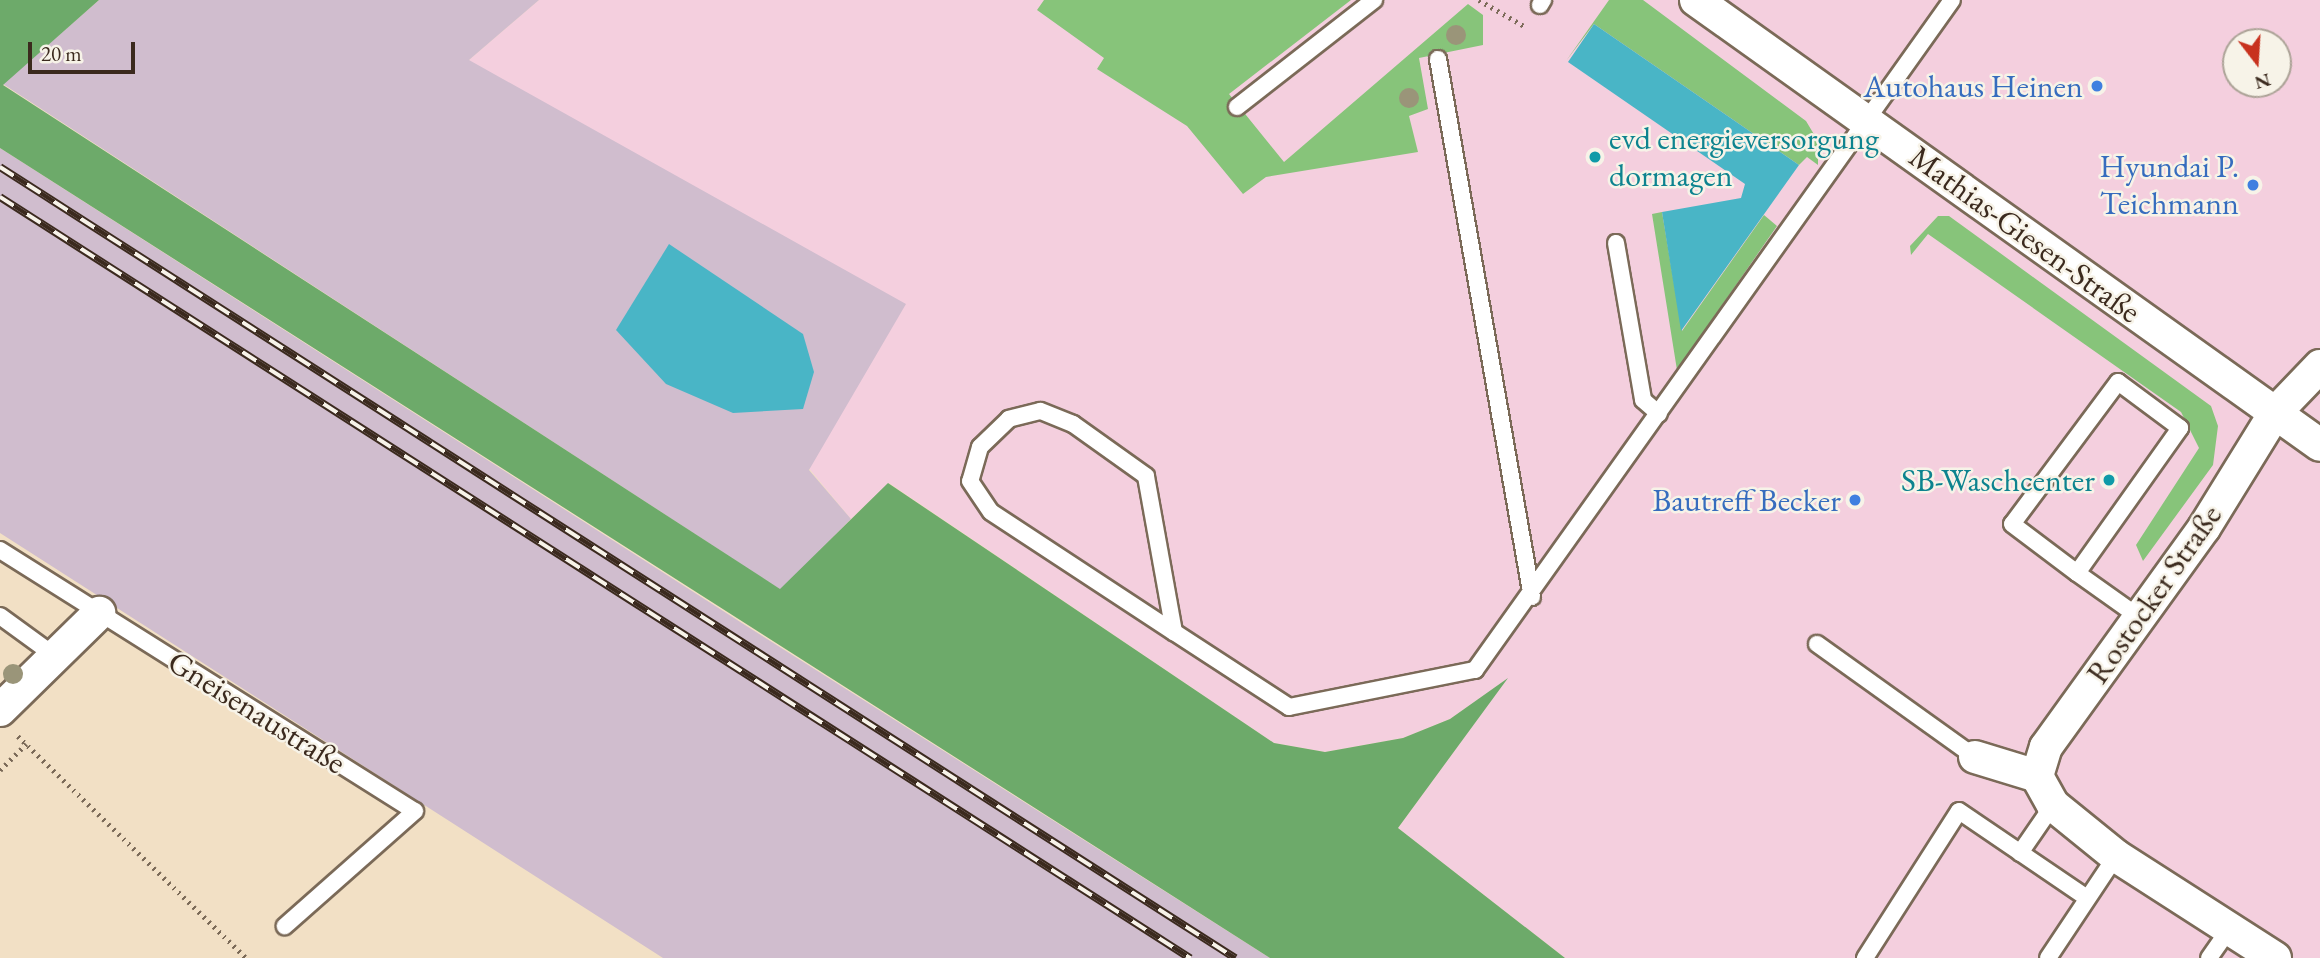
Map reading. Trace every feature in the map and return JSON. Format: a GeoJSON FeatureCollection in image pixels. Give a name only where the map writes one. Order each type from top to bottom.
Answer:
{"type":"FeatureCollection","features":[{"type":"Feature","properties":{"kind":"street","name":"Mathias-Giesen-Straße"},"geometry":{"type":"LineString","coordinates":[[1696,0],[2320,445]]}},
{"type":"Feature","properties":{"kind":"street","name":"Rostocker Straße"},"geometry":{"type":"LineString","coordinates":[[2037,776],[2046,747],[2139,617],[2275,413],[2320,366]]}},
{"type":"Feature","properties":{"kind":"street"},"geometry":{"type":"LineString","coordinates":[[4,719],[55,656],[99,613]]}},
{"type":"Feature","properties":{"kind":"street"},"geometry":{"type":"LineString","coordinates":[[1975,757],[2037,776],[2053,806],[2116,856],[2275,958]]}},
{"type":"Feature","properties":{"kind":"lane"},"geometry":{"type":"LineString","coordinates":[[1237,107],[1374,0]]}},
{"type":"Feature","properties":{"kind":"lane"},"geometry":{"type":"LineString","coordinates":[[1174,632],[1146,476],[1073,424],[1040,411],[1009,419],[980,447],[970,481],[991,512],[1174,632],[1289,707],[1475,670],[1532,597],[1865,119],[1952,0]]}},
{"type":"Feature","properties":{"kind":"lane"},"geometry":{"type":"LineString","coordinates":[[1438,59],[1532,597]]}},
{"type":"Feature","properties":{"kind":"lane"},"geometry":{"type":"LineString","coordinates":[[1616,243],[1643,400],[1659,414]]}},
{"type":"Feature","properties":{"kind":"lane"},"geometry":{"type":"LineString","coordinates":[[2077,573],[2180,428],[2118,382],[2012,524],[2077,573],[2139,617]]}},
{"type":"Feature","properties":{"kind":"lane","name":"Gneisenaustraße"},"geometry":{"type":"LineString","coordinates":[[0,550],[415,811],[285,926]]}},
{"type":"Feature","properties":{"kind":"lane"},"geometry":{"type":"LineString","coordinates":[[0,616],[55,656]]}},
{"type":"Feature","properties":{"kind":"lane"},"geometry":{"type":"LineString","coordinates":[[1817,644],[1975,757]]}},
{"type":"Feature","properties":{"kind":"lane"},"geometry":{"type":"LineString","coordinates":[[2020,853],[2053,806]]}},
{"type":"Feature","properties":{"kind":"lane"},"geometry":{"type":"LineString","coordinates":[[1865,958],[1959,811],[2087,898]]}},
{"type":"Feature","properties":{"kind":"lane"},"geometry":{"type":"LineString","coordinates":[[2048,958],[2116,856]]}},
{"type":"Feature","properties":{"kind":"lane"},"geometry":{"type":"LineString","coordinates":[[2209,958],[2229,929]]}},
{"type":"Feature","properties":{"kind":"path"},"geometry":{"type":"LineString","coordinates":[[1479,0],[1524,30],[1542,3]]}},
{"type":"Feature","properties":{"kind":"path"},"geometry":{"type":"LineString","coordinates":[[4,719],[26,744],[246,958]]}},
{"type":"Feature","properties":{"kind":"path"},"geometry":{"type":"LineString","coordinates":[[0,770],[26,744]]}},
{"type":"Feature","properties":{"kind":"shaded area"},"geometry":{"type":"Polygon","coordinates":[[[99,0],[539,0],[469,60],[906,304],[809,470],[851,519],[781,590],[3,84],[99,0]]]}},
{"type":"Feature","properties":{"kind":"shaded area"},"geometry":{"type":"Polygon","coordinates":[[[539,0],[2320,0],[2320,958],[1565,958],[1398,828],[1506,680],[1450,719],[1403,738],[1325,752],[1274,743],[889,483],[851,519],[469,60],[539,0]]]}},
{"type":"Feature","properties":{"kind":"shaded area"},"geometry":{"type":"Polygon","coordinates":[[[0,148],[1270,958],[663,958],[0,533],[0,148]]]}},
{"type":"Feature","properties":{"kind":"green space"},"geometry":{"type":"Polygon","coordinates":[[[0,0],[99,0],[3,85],[780,589],[888,483],[1274,743],[1325,752],[1403,738],[1450,719],[1508,678],[1398,828],[1565,958],[1270,958],[0,148],[0,0]]]}},
{"type":"Feature","properties":{"kind":"green space"},"geometry":{"type":"Polygon","coordinates":[[[1044,0],[1351,0],[1229,94],[1284,162],[1468,4],[1483,15],[1483,45],[1419,58],[1428,109],[1409,116],[1418,152],[1266,177],[1243,194],[1187,126],[1097,69],[1104,58],[1037,10],[1044,0]]]}},
{"type":"Feature","properties":{"kind":"green space"},"geometry":{"type":"Polygon","coordinates":[[[1609,0],[1643,0],[1806,121],[1818,141],[1818,165],[1807,157],[1799,165],[1594,24],[1566,61],[1609,0]]]}},
{"type":"Feature","properties":{"kind":"green space"},"geometry":{"type":"Polygon","coordinates":[[[1662,212],[1682,331],[1764,215],[1777,226],[1677,370],[1652,214],[1662,212]]]}},
{"type":"Feature","properties":{"kind":"green space"},"geometry":{"type":"Polygon","coordinates":[[[1938,216],[1949,216],[2211,406],[2218,426],[2213,465],[2143,561],[2136,545],[2199,448],[2181,412],[1928,234],[1911,255],[1910,246],[1938,216]]]}},
{"type":"Feature","properties":{"kind":"water"},"geometry":{"type":"Polygon","coordinates":[[[1594,24],[1799,165],[1681,331],[1662,212],[1741,198],[1745,184],[1568,62],[1594,24]]]}},
{"type":"Feature","properties":{"kind":"water"},"geometry":{"type":"Polygon","coordinates":[[[669,244],[803,334],[814,372],[803,409],[733,413],[666,384],[616,330],[669,244]]]}},
{"type":"Feature","properties":{"kind":"railway"},"geometry":{"type":"LineString","coordinates":[[0,167],[1235,958]]}},
{"type":"Feature","properties":{"kind":"railway"},"geometry":{"type":"LineString","coordinates":[[0,197],[1190,958]]}},
{"type":"Feature","properties":{"kind":"place","name":"Autohaus Heinen"},"geometry":{"type":"Point","coordinates":[2097,86]}},
{"type":"Feature","properties":{"kind":"place","name":"evd energieversorgung dormagen"},"geometry":{"type":"Point","coordinates":[1595,157]}},
{"type":"Feature","properties":{"kind":"place","name":"Hyundai P. Teichmann"},"geometry":{"type":"Point","coordinates":[2253,185]}},
{"type":"Feature","properties":{"kind":"place","name":"SB-Waschcenter"},"geometry":{"type":"Point","coordinates":[2109,480]}},
{"type":"Feature","properties":{"kind":"place","name":"Bautreff Becker"},"geometry":{"type":"Point","coordinates":[1855,500]}}]}
